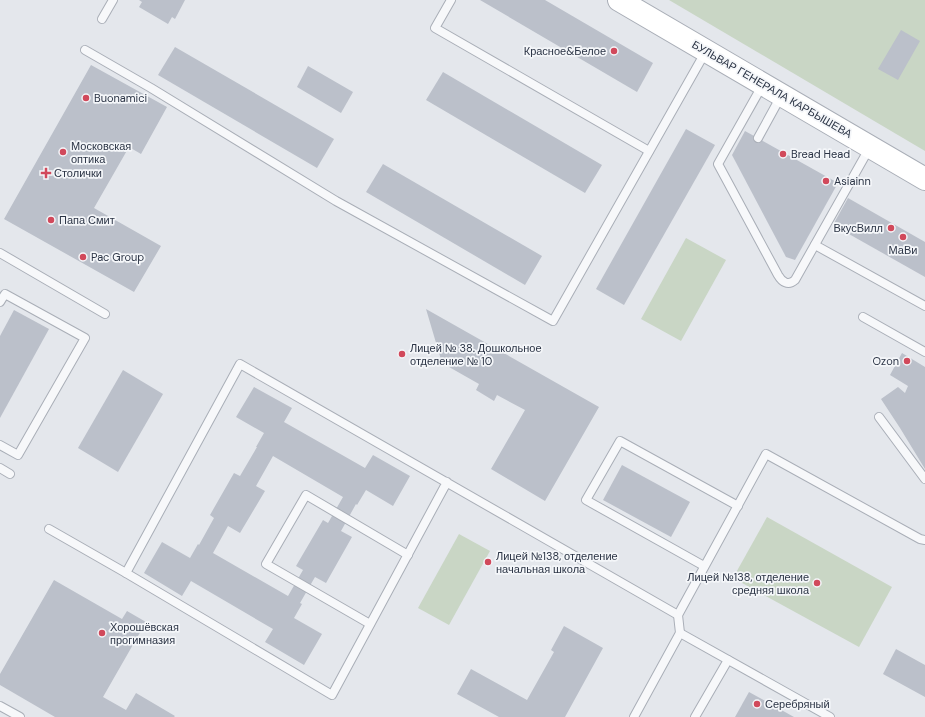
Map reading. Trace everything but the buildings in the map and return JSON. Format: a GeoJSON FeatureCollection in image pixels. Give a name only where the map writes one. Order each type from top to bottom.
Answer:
{"type":"FeatureCollection","features":[{"type":"Feature","properties":{"kind":"street","name":"БУЛЬВАР ГЕНЕРАЛА КАРБЫШЕВА"},"geometry":{"type":"LineString","coordinates":[[620,0],[925,179]]}},
{"type":"Feature","properties":{"kind":"lane"},"geometry":{"type":"LineString","coordinates":[[102,19],[113,0]]}},
{"type":"Feature","properties":{"kind":"lane"},"geometry":{"type":"LineString","coordinates":[[451,0],[435,28],[649,151]]}},
{"type":"Feature","properties":{"kind":"lane"},"geometry":{"type":"LineString","coordinates":[[85,50],[151,88],[336,201],[554,321],[706,51]]}},
{"type":"Feature","properties":{"kind":"lane"},"geometry":{"type":"LineString","coordinates":[[763,84],[718,164],[774,269],[782,281],[790,284],[795,280],[870,147]]}},
{"type":"Feature","properties":{"kind":"lane"},"geometry":{"type":"LineString","coordinates":[[758,138],[782,95]]}},
{"type":"Feature","properties":{"kind":"lane"},"geometry":{"type":"LineString","coordinates":[[815,245],[925,306]]}},
{"type":"Feature","properties":{"kind":"lane"},"geometry":{"type":"LineString","coordinates":[[0,253],[105,314]]}},
{"type":"Feature","properties":{"kind":"lane"},"geometry":{"type":"LineString","coordinates":[[0,302],[5,294],[85,338],[18,455],[0,445]]}},
{"type":"Feature","properties":{"kind":"lane"},"geometry":{"type":"LineString","coordinates":[[863,317],[925,352]]}},
{"type":"Feature","properties":{"kind":"lane"},"geometry":{"type":"LineString","coordinates":[[126,573],[240,364],[678,615]]}},
{"type":"Feature","properties":{"kind":"lane"},"geometry":{"type":"LineString","coordinates":[[879,417],[925,479]]}},
{"type":"Feature","properties":{"kind":"lane"},"geometry":{"type":"LineString","coordinates":[[704,566],[586,500],[620,441],[738,506]]}},
{"type":"Feature","properties":{"kind":"lane"},"geometry":{"type":"LineString","coordinates":[[634,717],[680,633],[678,615],[766,454],[920,540],[925,540]]}},
{"type":"Feature","properties":{"kind":"lane"},"geometry":{"type":"LineString","coordinates":[[0,468],[10,474]]}},
{"type":"Feature","properties":{"kind":"lane"},"geometry":{"type":"LineString","coordinates":[[49,528],[332,695],[447,482]]}},
{"type":"Feature","properties":{"kind":"lane"},"geometry":{"type":"LineString","coordinates":[[370,624],[266,564],[306,495],[408,554]]}},
{"type":"Feature","properties":{"kind":"lane"},"geometry":{"type":"LineString","coordinates":[[680,633],[830,717]]}},
{"type":"Feature","properties":{"kind":"lane"},"geometry":{"type":"LineString","coordinates":[[695,717],[728,660]]}},
{"type":"Feature","properties":{"kind":"lane"},"geometry":{"type":"LineString","coordinates":[[0,706],[20,717]]}},
{"type":"Feature","properties":{"kind":"green space"},"geometry":{"type":"Polygon","coordinates":[[[669,0],[925,0],[925,151],[669,0]]]}},
{"type":"Feature","properties":{"kind":"green space"},"geometry":{"type":"Polygon","coordinates":[[[686,238],[726,260],[681,341],[641,319],[686,238]]]}},
{"type":"Feature","properties":{"kind":"green space"},"geometry":{"type":"Polygon","coordinates":[[[767,517],[892,587],[859,647],[733,578],[767,517]]]}},
{"type":"Feature","properties":{"kind":"green space"},"geometry":{"type":"Polygon","coordinates":[[[459,534],[490,551],[449,625],[418,608],[459,534]]]}},
{"type":"Feature","properties":{"kind":"place","name":"Красное&Белое"},"geometry":{"type":"Point","coordinates":[614,51]}},
{"type":"Feature","properties":{"kind":"place","name":"Buonamici"},"geometry":{"type":"Point","coordinates":[86,98]}},
{"type":"Feature","properties":{"kind":"place","name":"Московская оптика"},"geometry":{"type":"Point","coordinates":[63,152]}},
{"type":"Feature","properties":{"kind":"place","name":"Bread Head"},"geometry":{"type":"Point","coordinates":[783,154]}},
{"type":"Feature","properties":{"kind":"place","name":"Столички"},"geometry":{"type":"Point","coordinates":[46,173]}},
{"type":"Feature","properties":{"kind":"place","name":"Asiainn"},"geometry":{"type":"Point","coordinates":[826,181]}},
{"type":"Feature","properties":{"kind":"place","name":"Папа Смит"},"geometry":{"type":"Point","coordinates":[51,220]}},
{"type":"Feature","properties":{"kind":"place","name":"ВкусВилл"},"geometry":{"type":"Point","coordinates":[891,228]}},
{"type":"Feature","properties":{"kind":"place","name":"МаВи"},"geometry":{"type":"Point","coordinates":[903,237]}},
{"type":"Feature","properties":{"kind":"place","name":"Pac Group"},"geometry":{"type":"Point","coordinates":[83,257]}},
{"type":"Feature","properties":{"kind":"place","name":"Лицей № 38. Дошкольное отделение № 10"},"geometry":{"type":"Point","coordinates":[402,354]}},
{"type":"Feature","properties":{"kind":"place","name":"Ozon"},"geometry":{"type":"Point","coordinates":[907,361]}},
{"type":"Feature","properties":{"kind":"place","name":"Лицей №138, отделение начальная школа"},"geometry":{"type":"Point","coordinates":[488,562]}},
{"type":"Feature","properties":{"kind":"place","name":"Лицей №138, отделение средняя школа"},"geometry":{"type":"Point","coordinates":[817,583]}},
{"type":"Feature","properties":{"kind":"place","name":"Хорошёвская прогимназия"},"geometry":{"type":"Point","coordinates":[102,633]}},
{"type":"Feature","properties":{"kind":"place","name":"Серебряный"},"geometry":{"type":"Point","coordinates":[757,704]}}]}
